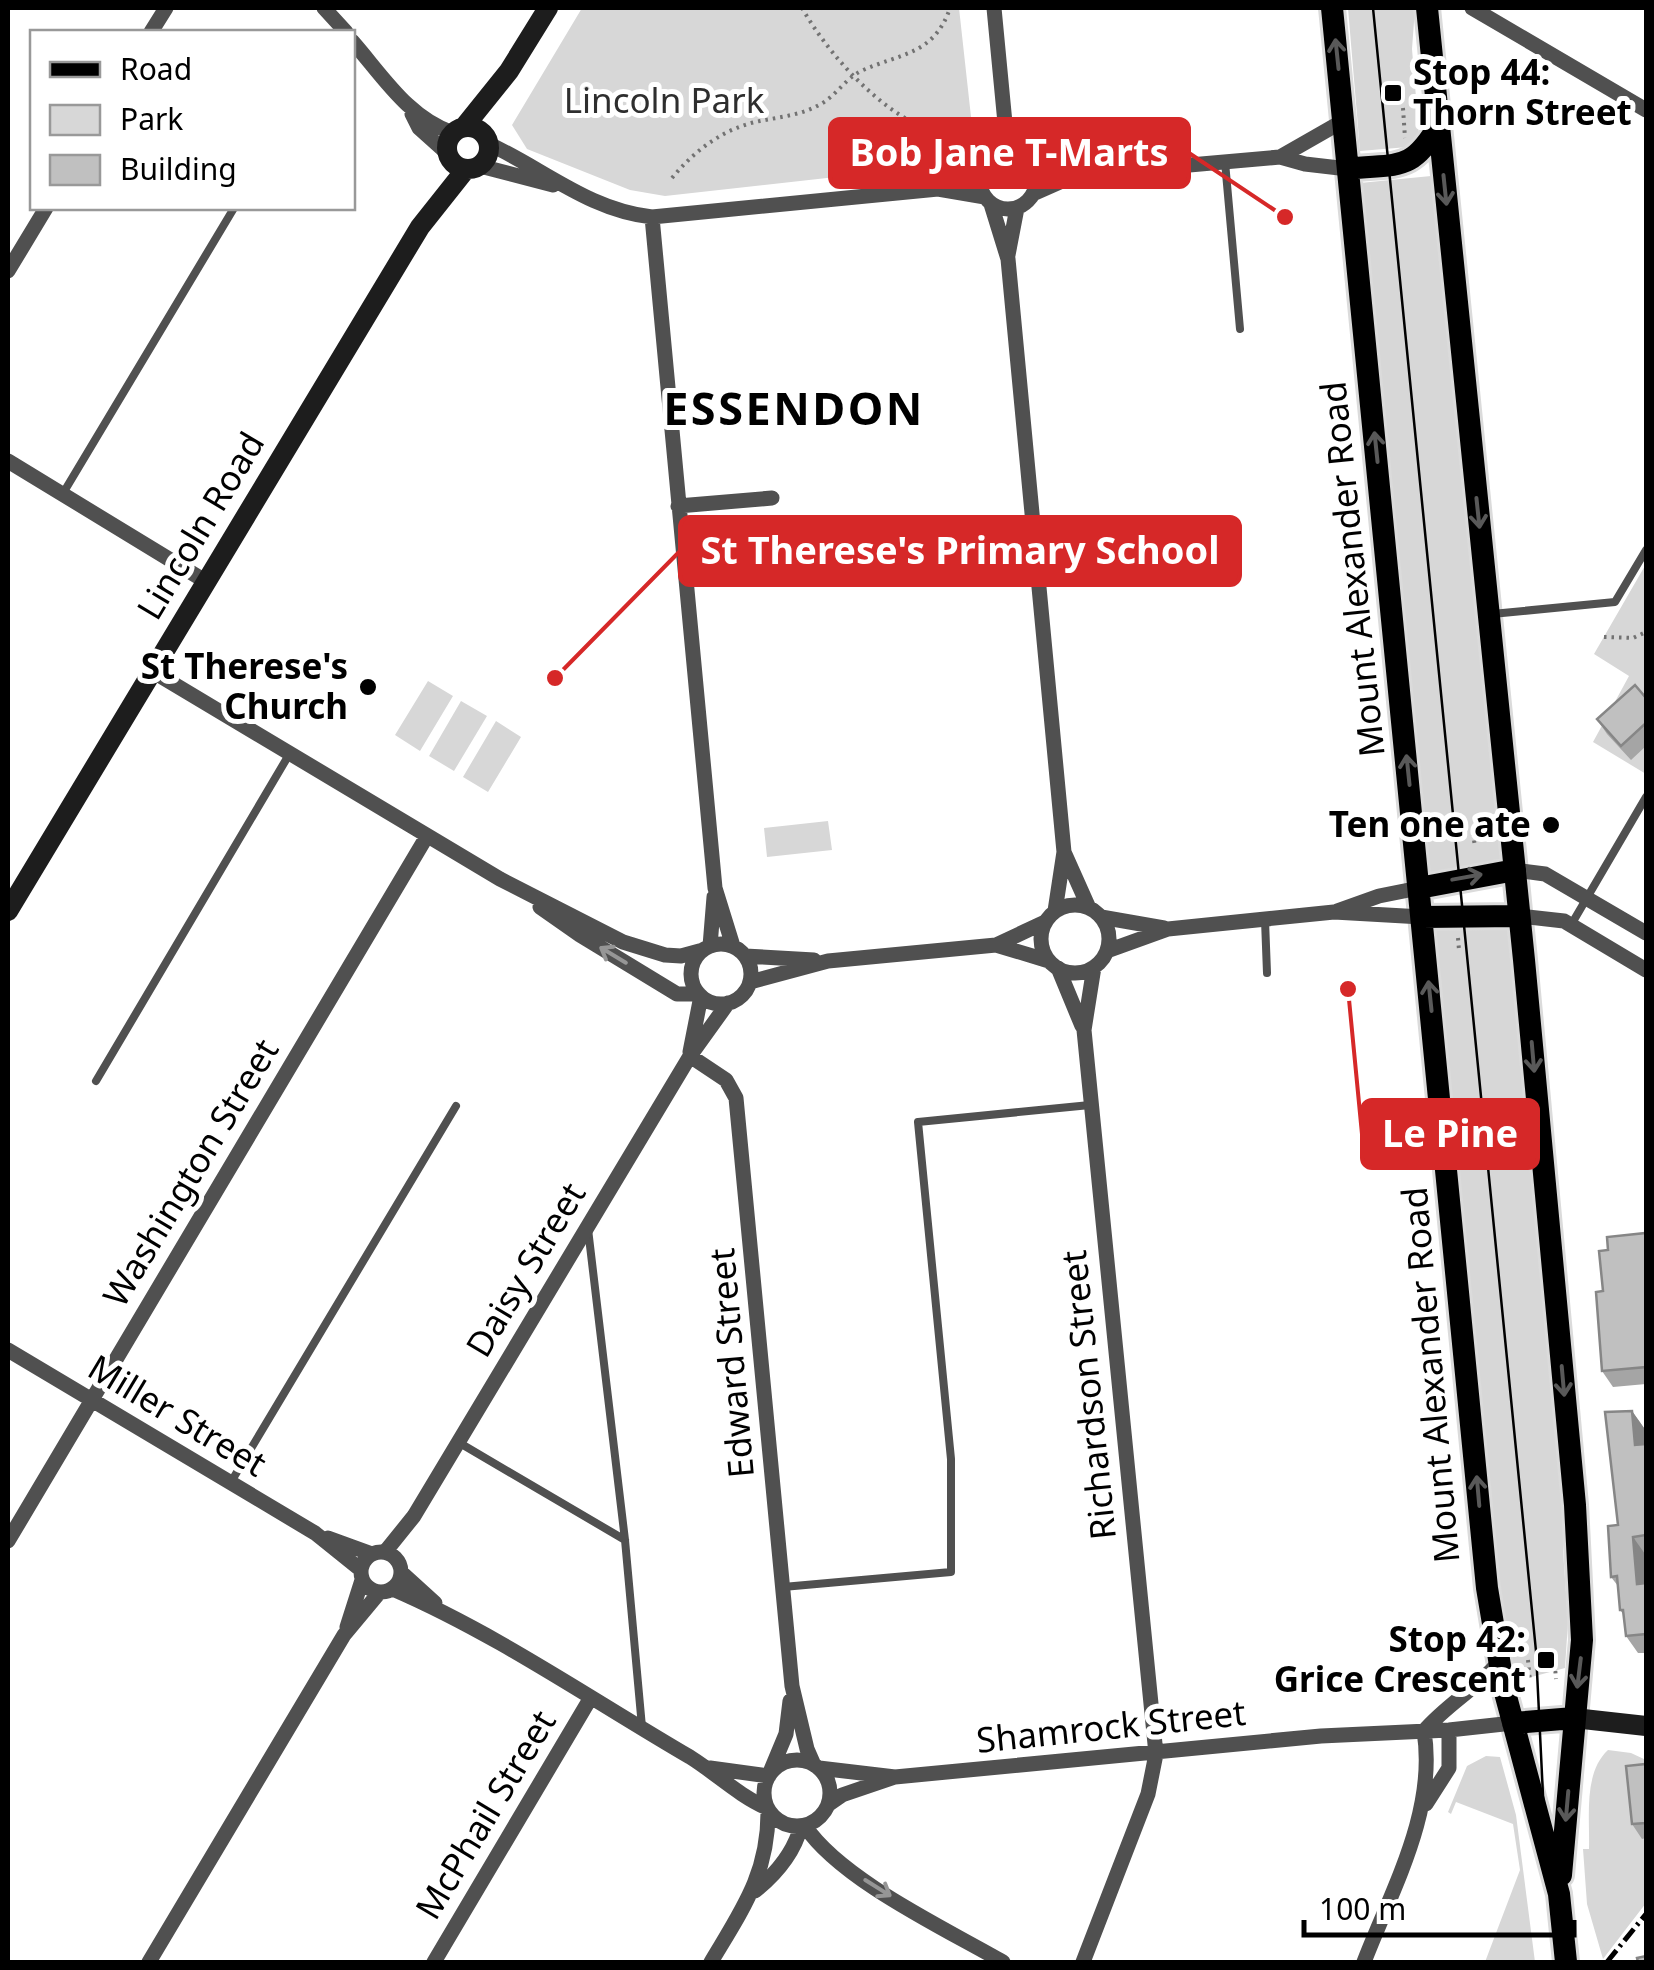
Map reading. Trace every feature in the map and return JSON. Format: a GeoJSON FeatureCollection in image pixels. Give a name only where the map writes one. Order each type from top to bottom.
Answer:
{"type":"FeatureCollection","features":[{"type":"Feature","properties":{"kind":"main road","name":"Lincoln Road"},"geometry":{"type":"LineString","coordinates":[[8,911],[548,8]]}},
{"type":"Feature","properties":{"kind":"main road","name":"Mount Alexander Road"},"geometry":{"type":"LineString","coordinates":[[1332,8],[1485,1571],[1498,1663],[1559,1894],[1566,1962]]}},
{"type":"Feature","properties":{"kind":"main road","name":"Mount Alexander Road"},"geometry":{"type":"LineString","coordinates":[[1427,8],[1575,1505],[1582,1640],[1559,1894]]}},
{"type":"Feature","properties":{"kind":"main road","name":"Lincoln Road"},"geometry":{"type":"LineString","coordinates":[[460,151],[488,156],[488,142],[510,70]]}},
{"type":"Feature","properties":{"kind":"main road"},"geometry":{"type":"LineString","coordinates":[[1348,169],[1411,160],[1423,150],[1438,126]]}},
{"type":"Feature","properties":{"kind":"main road"},"geometry":{"type":"LineString","coordinates":[[460,151],[478,129],[488,142]]}},
{"type":"Feature","properties":{"kind":"main road"},"geometry":{"type":"LineString","coordinates":[[1419,888],[1515,870]]}},
{"type":"Feature","properties":{"kind":"main road"},"geometry":{"type":"LineString","coordinates":[[1422,917],[1519,916]]}},
{"type":"Feature","properties":{"kind":"main road"},"geometry":{"type":"LineString","coordinates":[[1512,1722],[1574,1718],[1646,1726]]}},
{"type":"Feature","properties":{"kind":"street"},"geometry":{"type":"LineString","coordinates":[[152,30],[166,8]]}},
{"type":"Feature","properties":{"kind":"street"},"geometry":{"type":"LineString","coordinates":[[324,8],[342,30]]}},
{"type":"Feature","properties":{"kind":"street"},"geometry":{"type":"LineString","coordinates":[[355,44],[408,106],[419,128],[460,151],[623,214],[652,217],[938,189],[982,171],[995,156],[1005,123],[994,8]]}},
{"type":"Feature","properties":{"kind":"street"},"geometry":{"type":"LineString","coordinates":[[1472,8],[1646,110]]}},
{"type":"Feature","properties":{"kind":"street"},"geometry":{"type":"LineString","coordinates":[[1280,157],[1343,121]]}},
{"type":"Feature","properties":{"kind":"street"},"geometry":{"type":"LineString","coordinates":[[1005,123],[1036,179],[1033,194]]}},
{"type":"Feature","properties":{"kind":"street"},"geometry":{"type":"LineString","coordinates":[[488,142],[547,174],[566,189]]}},
{"type":"Feature","properties":{"kind":"street"},"geometry":{"type":"LineString","coordinates":[[995,156],[1003,154],[1076,176]]}},
{"type":"Feature","properties":{"kind":"street"},"geometry":{"type":"LineString","coordinates":[[938,189],[988,200],[1008,209],[1017,208],[1033,194],[1076,176],[1280,157],[1348,169]]}},
{"type":"Feature","properties":{"kind":"street"},"geometry":{"type":"LineString","coordinates":[[982,171],[980,180],[1008,259],[1064,852],[1041,942],[1054,965]]}},
{"type":"Feature","properties":{"kind":"street"},"geometry":{"type":"LineString","coordinates":[[1008,259],[1017,208]]}},
{"type":"Feature","properties":{"kind":"street"},"geometry":{"type":"LineString","coordinates":[[8,271],[45,210]]}},
{"type":"Feature","properties":{"kind":"street"},"geometry":{"type":"LineString","coordinates":[[652,217],[715,888],[706,948],[696,957],[691,976],[700,995]]}},
{"type":"Feature","properties":{"kind":"street"},"geometry":{"type":"LineString","coordinates":[[8,462],[205,581]]}},
{"type":"Feature","properties":{"kind":"street"},"geometry":{"type":"LineString","coordinates":[[678,506],[772,498]]}},
{"type":"Feature","properties":{"kind":"street"},"geometry":{"type":"LineString","coordinates":[[152,671],[500,879],[634,946],[681,956],[706,948],[828,961]]}},
{"type":"Feature","properties":{"kind":"street","name":"Washington Street"},"geometry":{"type":"LineString","coordinates":[[8,1541],[427,836]]}},
{"type":"Feature","properties":{"kind":"street"},"geometry":{"type":"LineString","coordinates":[[996,945],[1076,973],[1094,967],[1106,951],[1108,933],[1064,852]]}},
{"type":"Feature","properties":{"kind":"street"},"geometry":{"type":"LineString","coordinates":[[1515,870],[1545,874],[1646,933]]}},
{"type":"Feature","properties":{"kind":"street"},"geometry":{"type":"LineString","coordinates":[[500,879],[580,936],[677,994],[700,995],[728,1003],[742,995],[751,973],[715,888]]}},
{"type":"Feature","properties":{"kind":"street"},"geometry":{"type":"LineString","coordinates":[[1334,912],[1379,896],[1419,888]]}},
{"type":"Feature","properties":{"kind":"street"},"geometry":{"type":"LineString","coordinates":[[750,982],[828,961],[996,945],[1066,906],[1168,929]]}},
{"type":"Feature","properties":{"kind":"street"},"geometry":{"type":"LineString","coordinates":[[1106,951],[1168,929],[1334,912],[1422,917]]}},
{"type":"Feature","properties":{"kind":"street"},"geometry":{"type":"LineString","coordinates":[[1519,916],[1556,919],[1571,925],[1646,970]]}},
{"type":"Feature","properties":{"kind":"street","name":"Richardson Street"},"geometry":{"type":"LineString","coordinates":[[1054,965],[1084,1030]]}},
{"type":"Feature","properties":{"kind":"street","name":"Richardson Street"},"geometry":{"type":"LineString","coordinates":[[1083,1962],[1148,1794],[1156,1754],[1084,1030],[1094,967]]}},
{"type":"Feature","properties":{"kind":"street","name":"Daisy Street"},"geometry":{"type":"LineString","coordinates":[[690,1056],[700,995]]}},
{"type":"Feature","properties":{"kind":"street","name":"Daisy Street"},"geometry":{"type":"LineString","coordinates":[[389,1560],[690,1056],[728,1003]]}},
{"type":"Feature","properties":{"kind":"street","name":"Edward Street"},"geometry":{"type":"LineString","coordinates":[[690,1056],[726,1080],[738,1108],[792,1686],[807,1749],[817,1766]]}},
{"type":"Feature","properties":{"kind":"street","name":"Miller Street"},"geometry":{"type":"LineString","coordinates":[[8,1350],[315,1533],[362,1575],[369,1589],[446,1612]]}},
{"type":"Feature","properties":{"kind":"street","name":"Miller Street"},"geometry":{"type":"LineString","coordinates":[[315,1533],[389,1560],[446,1612],[768,1808]]}},
{"type":"Feature","properties":{"kind":"street"},"geometry":{"type":"LineString","coordinates":[[344,1635],[362,1575],[389,1560]]}},
{"type":"Feature","properties":{"kind":"street"},"geometry":{"type":"LineString","coordinates":[[149,1962],[344,1635],[386,1591],[389,1560]]}},
{"type":"Feature","properties":{"kind":"street"},"geometry":{"type":"LineString","coordinates":[[1422,1811],[1428,1766],[1424,1731],[1442,1710],[1480,1683],[1498,1663]]}},
{"type":"Feature","properties":{"kind":"street","name":"Edward Street"},"geometry":{"type":"LineString","coordinates":[[769,1775],[786,1734],[792,1686]]}},
{"type":"Feature","properties":{"kind":"street","name":"McPhail Street"},"geometry":{"type":"LineString","coordinates":[[434,1962],[590,1699]]}},
{"type":"Feature","properties":{"kind":"street","name":"Shamrock Street"},"geometry":{"type":"LineString","coordinates":[[829,1804],[842,1795],[894,1778],[1321,1736],[1448,1730],[1512,1722]]}},
{"type":"Feature","properties":{"kind":"street"},"geometry":{"type":"LineString","coordinates":[[1364,1962],[1422,1811],[1448,1768],[1448,1730]]}},
{"type":"Feature","properties":{"kind":"street"},"geometry":{"type":"LineString","coordinates":[[711,1962],[752,1894],[766,1851],[768,1808],[764,1792],[769,1775],[782,1763],[793,1760],[817,1766],[830,1784],[829,1804],[822,1816],[803,1826],[786,1824],[768,1808]]}},
{"type":"Feature","properties":{"kind":"street","name":"Shamrock Street"},"geometry":{"type":"LineString","coordinates":[[817,1766],[894,1778]]}},
{"type":"Feature","properties":{"kind":"street","name":"Miller Street"},"geometry":{"type":"LineString","coordinates":[[706,1767],[769,1775]]}},
{"type":"Feature","properties":{"kind":"street"},"geometry":{"type":"LineString","coordinates":[[752,1894],[770,1879],[792,1850],[803,1826]]}},
{"type":"Feature","properties":{"kind":"street"},"geometry":{"type":"LineString","coordinates":[[803,1826],[826,1852],[867,1882],[1003,1962]]}},
{"type":"Feature","properties":{"kind":"lane"},"geometry":{"type":"LineString","coordinates":[[1225,162],[1240,329]]}},
{"type":"Feature","properties":{"kind":"lane"},"geometry":{"type":"LineString","coordinates":[[62,495],[233,210]]}},
{"type":"Feature","properties":{"kind":"lane"},"geometry":{"type":"LineString","coordinates":[[1488,614],[1615,602],[1646,550]]}},
{"type":"Feature","properties":{"kind":"lane"},"geometry":{"type":"LineString","coordinates":[[96,1081],[290,754]]}},
{"type":"Feature","properties":{"kind":"lane"},"geometry":{"type":"LineString","coordinates":[[1571,925],[1646,796]]}},
{"type":"Feature","properties":{"kind":"lane"},"geometry":{"type":"LineString","coordinates":[[1265,920],[1267,973]]}},
{"type":"Feature","properties":{"kind":"lane"},"geometry":{"type":"LineString","coordinates":[[783,1588],[951,1572],[951,1459],[918,1122],[1090,1105]]}},
{"type":"Feature","properties":{"kind":"lane"},"geometry":{"type":"LineString","coordinates":[[231,1482],[456,1106]]}},
{"type":"Feature","properties":{"kind":"lane"},"geometry":{"type":"LineString","coordinates":[[588,1224],[626,1540],[642,1729]]}},
{"type":"Feature","properties":{"kind":"lane"},"geometry":{"type":"LineString","coordinates":[[458,1442],[626,1540]]}},
{"type":"Feature","properties":{"kind":"path"},"geometry":{"type":"LineString","coordinates":[[802,8],[830,50],[854,76],[894,109],[936,134],[954,140],[976,139],[974,123],[1005,123]]}},
{"type":"Feature","properties":{"kind":"path"},"geometry":{"type":"LineString","coordinates":[[672,178],[708,143],[736,127],[794,115],[822,104],[854,76],[933,40],[950,8]]}},
{"type":"Feature","properties":{"kind":"path"},"geometry":{"type":"LineString","coordinates":[[1604,637],[1633,638],[1646,632]]}},
{"type":"Feature","properties":{"kind":"path"},"geometry":{"type":"LineString","coordinates":[[1473,833],[1475,847]]}},
{"type":"Feature","properties":{"kind":"path"},"geometry":{"type":"LineString","coordinates":[[1458,934],[1459,950]]}},
{"type":"Feature","properties":{"kind":"path"},"geometry":{"type":"LineString","coordinates":[[1554,1656],[1556,1678]]}},
{"type":"Feature","properties":{"kind":"path"},"geometry":{"type":"LineString","coordinates":[[1528,1660],[1530,1681]]}},
{"type":"Feature","properties":{"kind":"green space","name":"Lincoln Park"},"geometry":{"type":"Polygon","coordinates":[[[582,8],[959,8],[974,144],[961,163],[665,196],[630,190],[527,149],[512,125],[582,8]]]}},
{"type":"Feature","properties":{"kind":"green space"},"geometry":{"type":"Polygon","coordinates":[[[1348,8],[1415,8],[1412,49],[1420,146],[1360,151],[1348,8]]]}},
{"type":"Feature","properties":{"kind":"green space"},"geometry":{"type":"Polygon","coordinates":[[[1431,176],[1501,861],[1427,875],[1360,183],[1431,176]]]}},
{"type":"Feature","properties":{"kind":"green space"},"geometry":{"type":"Polygon","coordinates":[[[1646,564],[1646,774],[1593,742],[1629,676],[1594,654],[1646,564]]]}},
{"type":"Feature","properties":{"kind":"green space"},"geometry":{"type":"Polygon","coordinates":[[[428,681],[453,696],[420,751],[395,735],[428,681]]]}},
{"type":"Feature","properties":{"kind":"green space"},"geometry":{"type":"Polygon","coordinates":[[[461,701],[487,716],[454,771],[429,756],[461,701]]]}},
{"type":"Feature","properties":{"kind":"green space"},"geometry":{"type":"Polygon","coordinates":[[[496,721],[521,737],[488,792],[463,777],[496,721]]]}},
{"type":"Feature","properties":{"kind":"green space"},"geometry":{"type":"Polygon","coordinates":[[[828,821],[832,850],[767,857],[764,828],[828,821]]]}},
{"type":"Feature","properties":{"kind":"green space"},"geometry":{"type":"Polygon","coordinates":[[[1433,928],[1509,928],[1566,1493],[1563,1550],[1568,1622],[1565,1668],[1516,1681],[1502,1623],[1433,928]]]}},
{"type":"Feature","properties":{"kind":"green space"},"geometry":{"type":"Polygon","coordinates":[[[1608,1750],[1646,1760],[1646,1903],[1603,1959],[1587,1904],[1583,1849],[1589,1849],[1591,1783],[1608,1750]]]}},
{"type":"Feature","properties":{"kind":"green space"},"geometry":{"type":"Polygon","coordinates":[[[1486,1756],[1500,1757],[1516,1815],[1535,1962],[1485,1962],[1520,1870],[1513,1824],[1456,1802],[1451,1814],[1448,1812],[1467,1766],[1486,1756]]]}},
{"type":"Feature","properties":{"kind":"building"},"geometry":{"type":"Polygon","coordinates":[[[1635,685],[1646,698],[1646,723],[1621,746],[1597,719],[1635,685]]]}},
{"type":"Feature","properties":{"kind":"building"},"geometry":{"type":"Polygon","coordinates":[[[1646,1233],[1646,1367],[1602,1371],[1596,1292],[1603,1291],[1599,1251],[1608,1250],[1607,1237],[1646,1233]]]}},
{"type":"Feature","properties":{"kind":"building"},"geometry":{"type":"Polygon","coordinates":[[[1632,1411],[1635,1445],[1646,1444],[1646,1535],[1633,1537],[1637,1584],[1646,1583],[1646,1634],[1626,1636],[1617,1576],[1611,1577],[1608,1526],[1618,1525],[1605,1412],[1632,1411]]]}},
{"type":"Feature","properties":{"kind":"building"},"geometry":{"type":"Polygon","coordinates":[[[1646,1764],[1646,1823],[1632,1824],[1626,1766],[1646,1764]]]}},
{"type":"Feature","properties":{"kind":"tram line"},"geometry":{"type":"LineString","coordinates":[[1373,8],[1536,1651],[1544,1816],[1560,1962]]}},
{"type":"Feature","properties":{"kind":"railway"},"geometry":{"type":"LineString","coordinates":[[1607,1962],[1646,1914]]}},
{"type":"Feature","properties":{"kind":"place","name":"Stop 44: Thorn Street"},"geometry":{"type":"Point","coordinates":[1393,93]}},
{"type":"Feature","properties":{"kind":"place","name":"Bob Jane T-Marts"},"geometry":{"type":"Point","coordinates":[1285,217]}},
{"type":"Feature","properties":{"kind":"place","name":"St Therese's Primary School"},"geometry":{"type":"Point","coordinates":[555,678]}},
{"type":"Feature","properties":{"kind":"place","name":"St Therese's Church"},"geometry":{"type":"Point","coordinates":[368,687]}},
{"type":"Feature","properties":{"kind":"place","name":"Ten one ate"},"geometry":{"type":"Point","coordinates":[1551,825]}},
{"type":"Feature","properties":{"kind":"place","name":"Le Pine"},"geometry":{"type":"Point","coordinates":[1348,989]}},
{"type":"Feature","properties":{"kind":"place","name":"Stop 42: Grice Crescent"},"geometry":{"type":"Point","coordinates":[1546,1660]}},
{"type":"Feature","properties":{"kind":"district","name":"ESSENDON"},"geometry":{"type":"Point","coordinates":[794,409]}}]}
